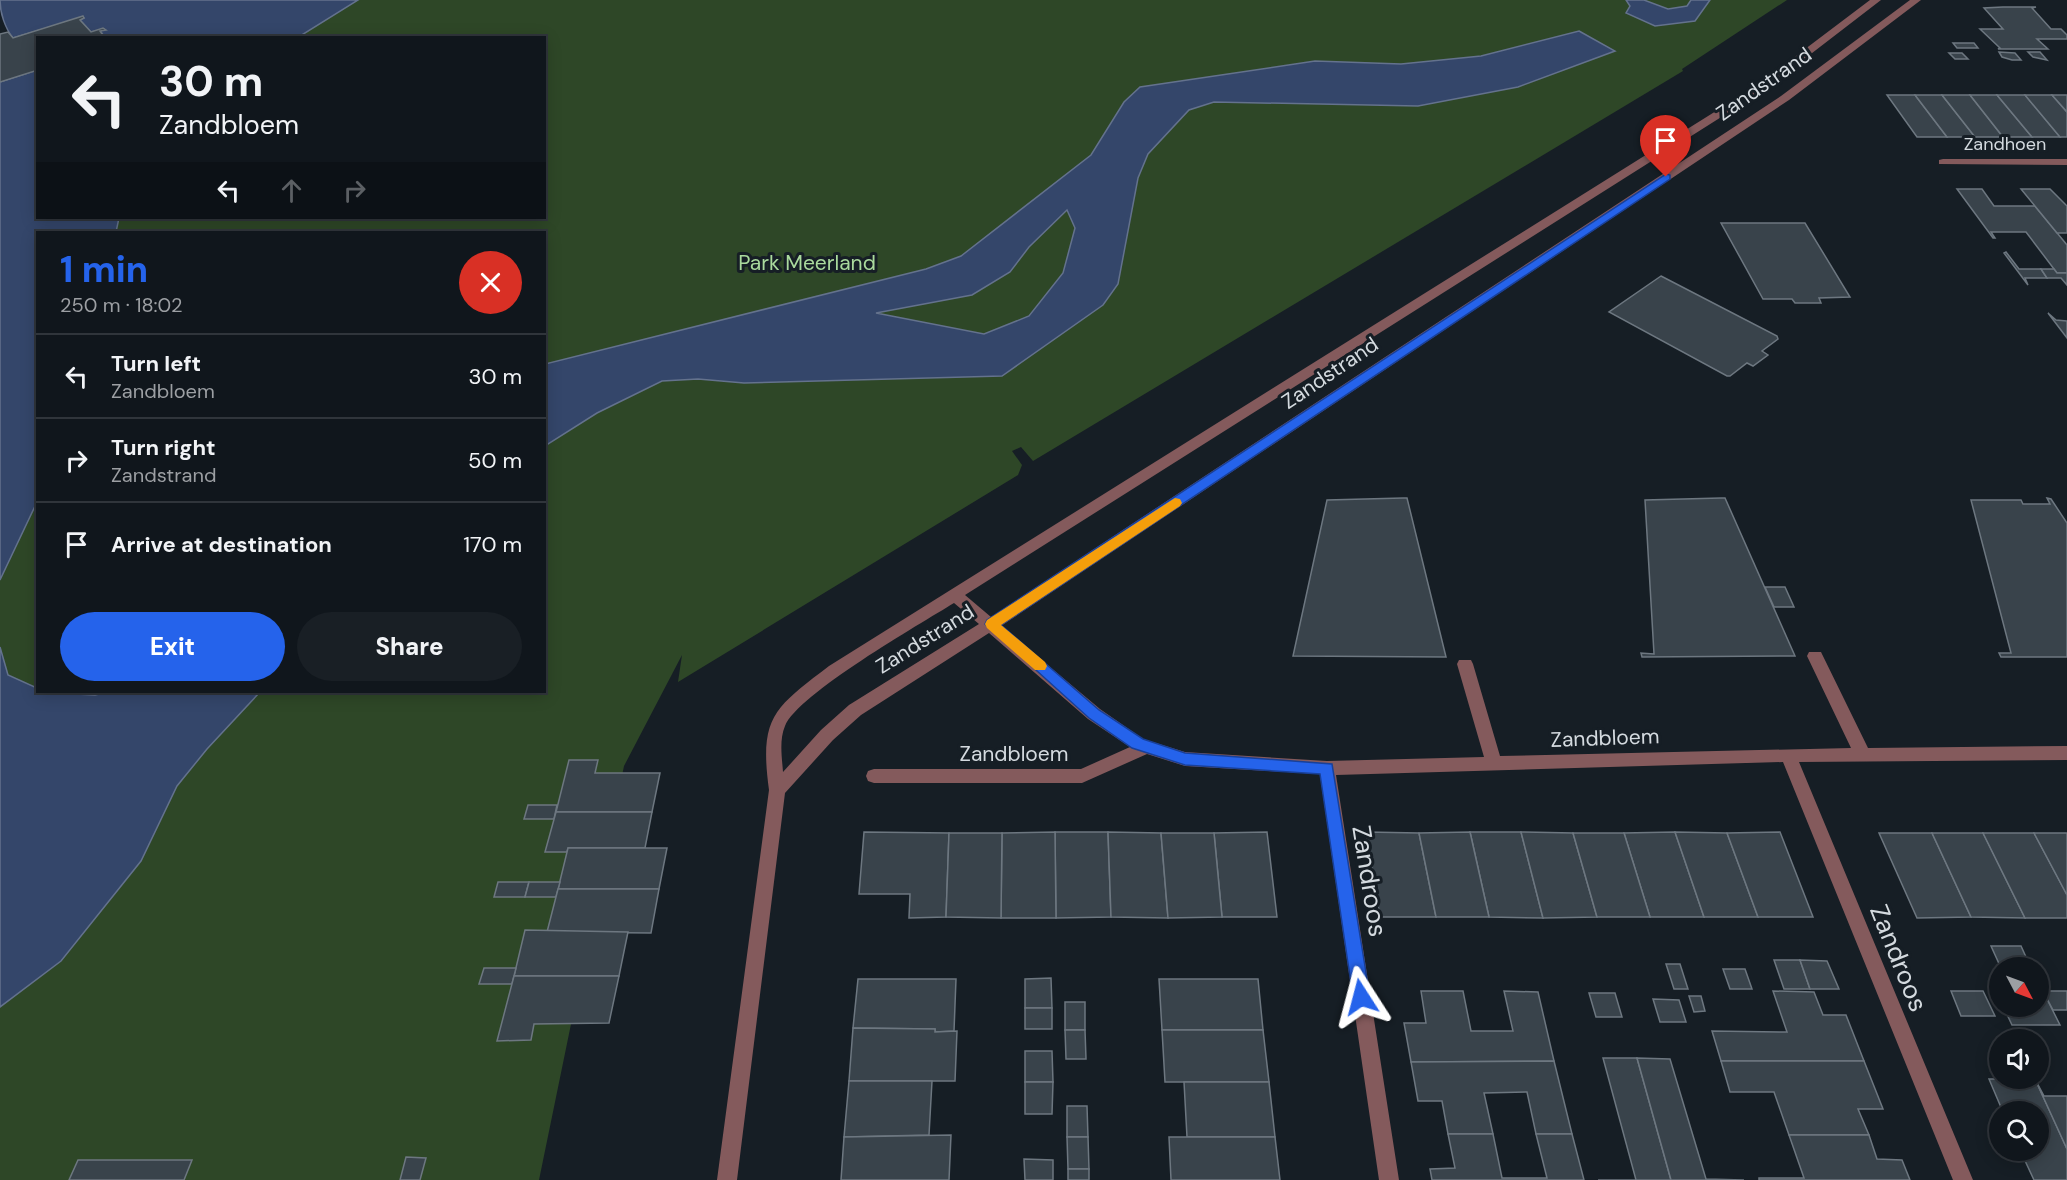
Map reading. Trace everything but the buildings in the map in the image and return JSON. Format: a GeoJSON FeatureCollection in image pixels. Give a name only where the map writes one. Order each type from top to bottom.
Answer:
{"type":"FeatureCollection","features":[{"type":"Feature","properties":{"kind":"street","name":"Zandstrand"},"geometry":{"type":"LineString","coordinates":[[727,1180],[777,790],[773,759],[777,723],[807,693],[835,670],[1760,88],[1876,0]]}},
{"type":"Feature","properties":{"kind":"street","name":"Zandstrand"},"geometry":{"type":"LineString","coordinates":[[777,790],[826,735],[855,710],[992,624],[1785,98],[1916,0]]}},
{"type":"Feature","properties":{"kind":"street","name":"Zandhoen"},"geometry":{"type":"LineString","coordinates":[[1942,162],[2067,162]]}},
{"type":"Feature","properties":{"kind":"street","name":"Zandbloem"},"geometry":{"type":"LineString","coordinates":[[955,595],[992,624],[1094,714],[1138,744],[1185,759],[1327,768],[1788,756],[2067,753]]}},
{"type":"Feature","properties":{"kind":"street"},"geometry":{"type":"LineString","coordinates":[[1815,656],[1863,755]]}},
{"type":"Feature","properties":{"kind":"street"},"geometry":{"type":"LineString","coordinates":[[1465,664],[1494,764]]}},
{"type":"Feature","properties":{"kind":"street","name":"Zandbloem"},"geometry":{"type":"LineString","coordinates":[[874,776],[1082,776],[1146,747]]}},
{"type":"Feature","properties":{"kind":"street","name":"Zandroos"},"geometry":{"type":"LineString","coordinates":[[1788,756],[1963,1180]]}},
{"type":"Feature","properties":{"kind":"street","name":"Zandroos"},"geometry":{"type":"LineString","coordinates":[[1327,768],[1389,1180]]}},
{"type":"Feature","properties":{"kind":"green space","name":"Park Meerland"},"geometry":{"type":"Polygon","coordinates":[[[234,0],[1787,0],[1682,69],[1683,71],[1033,461],[1021,447],[1012,451],[1022,465],[1018,475],[678,682],[682,655],[624,766],[539,1180],[0,1180],[0,264],[37,219],[546,219],[546,36],[241,36],[234,0]]]}},
{"type":"Feature","properties":{"kind":"water"},"geometry":{"type":"Polygon","coordinates":[[[0,0],[358,0],[300,36],[104,36],[100,31],[105,29],[91,32],[80,20],[83,17],[13,38],[3,20],[0,0]]]}},
{"type":"Feature","properties":{"kind":"water"},"geometry":{"type":"Polygon","coordinates":[[[1626,0],[1644,0],[1668,9],[1687,6],[1691,0],[1710,0],[1695,21],[1655,26],[1626,13],[1630,6],[1626,0]]]}},
{"type":"Feature","properties":{"kind":"water"},"geometry":{"type":"Polygon","coordinates":[[[1579,31],[1615,51],[1518,87],[1418,106],[1214,102],[1189,110],[1148,154],[1138,178],[1118,284],[1103,305],[1002,376],[744,383],[698,379],[662,381],[597,413],[546,445],[546,364],[926,269],[961,256],[1091,155],[1124,102],[1140,87],[1315,61],[1401,64],[1481,56],[1579,31]],[[1067,210],[1029,247],[1010,272],[972,295],[876,313],[984,334],[1029,316],[1063,273],[1075,228],[1067,210]]]}},
{"type":"Feature","properties":{"kind":"water"},"geometry":{"type":"Polygon","coordinates":[[[36,70],[36,219],[119,219],[116,231],[36,231],[36,504],[0,580],[0,82],[36,70]]]}},
{"type":"Feature","properties":{"kind":"water"},"geometry":{"type":"Polygon","coordinates":[[[0,647],[8,675],[36,688],[36,693],[95,695],[103,693],[259,693],[207,749],[177,786],[141,861],[61,961],[0,1007],[0,647]]]}},
{"type":"Feature","properties":{"kind":"slow traffic"},"geometry":{"type":"LineString","coordinates":[[1040,666],[992,624],[1175,503]]}},
{"type":"Feature","properties":{"kind":"route"},"geometry":{"type":"LineString","coordinates":[[1361,997],[1327,768],[1185,759],[1138,744],[1094,714],[992,624],[1666,177]]}}]}
